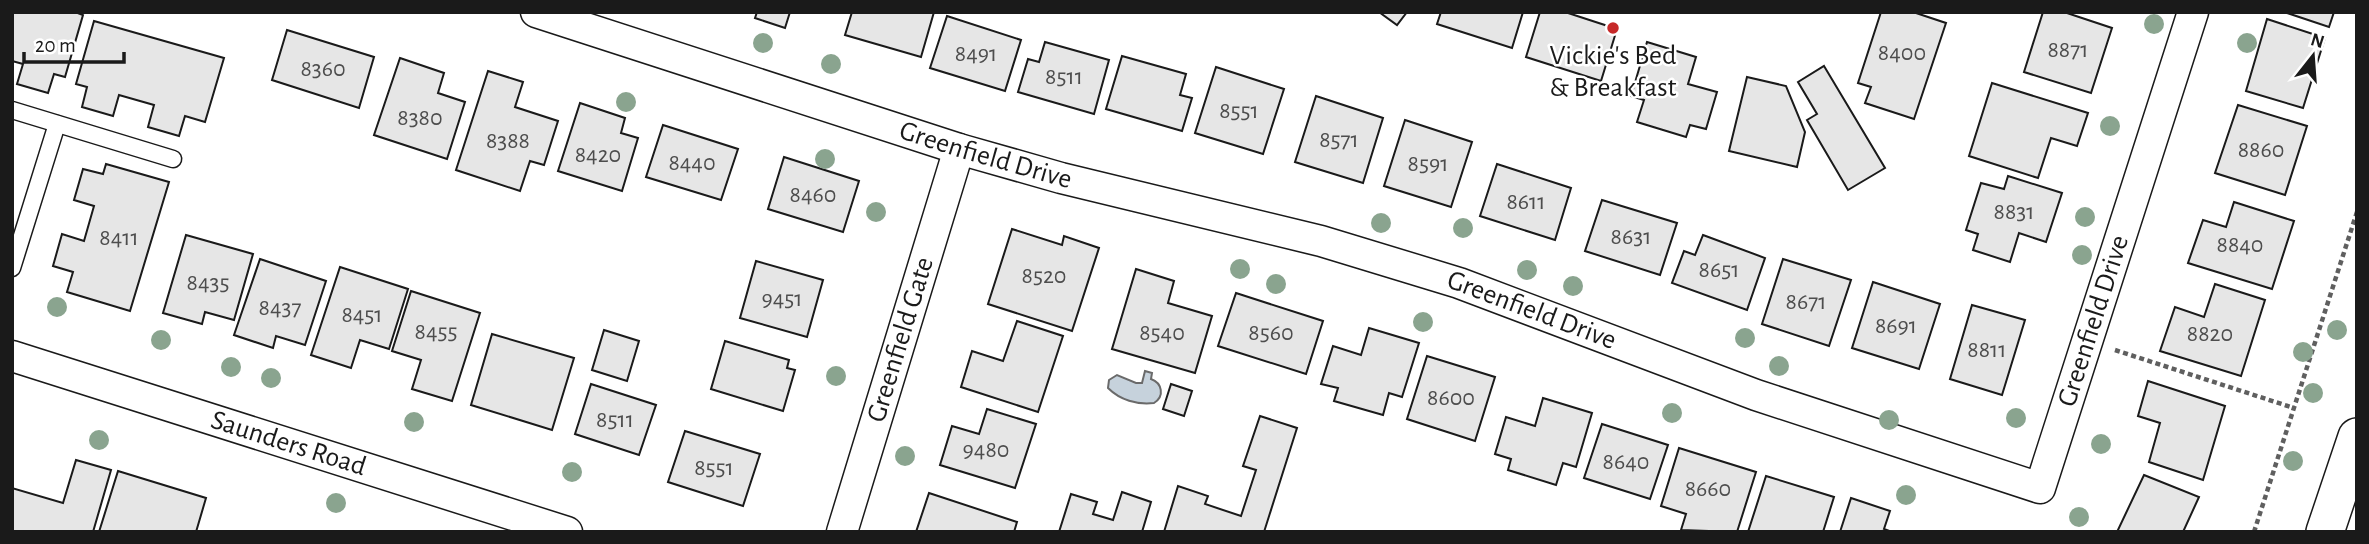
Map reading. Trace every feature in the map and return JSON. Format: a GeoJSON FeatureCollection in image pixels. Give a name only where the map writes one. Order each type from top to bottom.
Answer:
{"type":"FeatureCollection","features":[{"type":"Feature","properties":{"kind":"street","name":"Greenfield Drive"},"geometry":{"type":"LineString","coordinates":[[536,12],[959,149],[1060,178],[1267,226],[1415,269],[1459,283],[1756,395],[2040,488],[2193,12]]}},
{"type":"Feature","properties":{"kind":"street","name":"Greenfield Gate"},"geometry":{"type":"LineString","coordinates":[[842,532],[959,149]]}},
{"type":"Feature","properties":{"kind":"street","name":"Saunders Road"},"geometry":{"type":"LineString","coordinates":[[12,356],[567,532]]}},
{"type":"Feature","properties":{"kind":"street"},"geometry":{"type":"LineString","coordinates":[[2325,532],[2357,437]]}},
{"type":"Feature","properties":{"kind":"lane"},"geometry":{"type":"LineString","coordinates":[[12,110],[173,159]]}},
{"type":"Feature","properties":{"kind":"lane"},"geometry":{"type":"LineString","coordinates":[[12,268],[57,124]]}},
{"type":"Feature","properties":{"kind":"path"},"geometry":{"type":"LineString","coordinates":[[2254,532],[2357,212]]}},
{"type":"Feature","properties":{"kind":"path"},"geometry":{"type":"LineString","coordinates":[[2111,349],[2294,408]]}},
{"type":"Feature","properties":{"kind":"shaded area"},"geometry":{"type":"Polygon","coordinates":[[[1145,371],[1152,373],[1151,379],[1158,383],[1161,390],[1160,397],[1154,403],[1129,401],[1108,388],[1109,380],[1117,375],[1142,383],[1145,371]]]}},
{"type":"Feature","properties":{"kind":"building"},"geometry":{"type":"Polygon","coordinates":[[[12,12],[75,12],[83,15],[65,77],[54,74],[48,93],[17,84],[23,64],[12,61],[12,12]]]}},
{"type":"Feature","properties":{"kind":"building"},"geometry":{"type":"Polygon","coordinates":[[[757,12],[790,12],[785,28],[755,18],[757,12]]]}},
{"type":"Feature","properties":{"kind":"building"},"geometry":{"type":"Polygon","coordinates":[[[852,12],[934,12],[921,57],[845,35],[852,12]]]}},
{"type":"Feature","properties":{"kind":"building"},"geometry":{"type":"Polygon","coordinates":[[[1379,12],[1407,12],[1397,25],[1379,12]]]}},
{"type":"Feature","properties":{"kind":"building"},"geometry":{"type":"Polygon","coordinates":[[[1441,12],[1523,12],[1512,48],[1437,24],[1441,12]]]}},
{"type":"Feature","properties":{"kind":"building"},"geometry":{"type":"Polygon","coordinates":[[[1540,12],[1565,12],[1617,29],[1601,81],[1526,57],[1540,12]]]}},
{"type":"Feature","properties":{"kind":"building"},"geometry":{"type":"Polygon","coordinates":[[[1881,12],[1913,12],[1946,23],[1914,119],[1865,103],[1871,87],[1858,83],[1881,12]]]}},
{"type":"Feature","properties":{"kind":"building"},"geometry":{"type":"Polygon","coordinates":[[[2043,12],[2064,12],[2112,28],[2091,93],[2024,72],[2043,12]]]}},
{"type":"Feature","properties":{"kind":"building"},"geometry":{"type":"Polygon","coordinates":[[[2284,12],[2334,12],[2329,27],[2284,12]]]}},
{"type":"Feature","properties":{"kind":"building"},"geometry":{"type":"Polygon","coordinates":[[[947,16],[1021,40],[1005,91],[930,68],[947,16]]]}},
{"type":"Feature","properties":{"kind":"building"},"geometry":{"type":"Polygon","coordinates":[[[2267,19],[2325,38],[2303,108],[2246,91],[2267,19]]]}},
{"type":"Feature","properties":{"kind":"building"},"geometry":{"type":"Polygon","coordinates":[[[94,21],[224,58],[205,122],[185,116],[179,136],[148,127],[154,105],[119,95],[113,116],[82,107],[87,87],[76,84],[94,21]]]}},
{"type":"Feature","properties":{"kind":"building"},"geometry":{"type":"Polygon","coordinates":[[[287,30],[374,57],[359,108],[272,80],[287,30]]]}},
{"type":"Feature","properties":{"kind":"building"},"geometry":{"type":"Polygon","coordinates":[[[1045,42],[1109,60],[1094,114],[1018,92],[1028,59],[1039,62],[1045,42]]]}},
{"type":"Feature","properties":{"kind":"building"},"geometry":{"type":"Polygon","coordinates":[[[1647,42],[1696,57],[1688,84],[1717,92],[1706,129],[1690,125],[1686,137],[1637,122],[1644,100],[1631,96],[1647,42]]]}},
{"type":"Feature","properties":{"kind":"building"},"geometry":{"type":"Polygon","coordinates":[[[1122,56],[1186,74],[1180,95],[1192,98],[1182,131],[1106,109],[1122,56]]]}},
{"type":"Feature","properties":{"kind":"building"},"geometry":{"type":"Polygon","coordinates":[[[400,58],[444,73],[438,93],[465,102],[447,159],[374,135],[400,58]]]}},
{"type":"Feature","properties":{"kind":"building"},"geometry":{"type":"Polygon","coordinates":[[[1824,66],[1885,168],[1848,190],[1807,120],[1817,114],[1798,82],[1824,66]]]}},
{"type":"Feature","properties":{"kind":"building"},"geometry":{"type":"Polygon","coordinates":[[[1216,67],[1284,89],[1263,154],[1195,133],[1216,67]]]}},
{"type":"Feature","properties":{"kind":"building"},"geometry":{"type":"Polygon","coordinates":[[[488,71],[523,82],[515,107],[558,121],[544,165],[530,161],[520,191],[456,170],[488,71]]]}},
{"type":"Feature","properties":{"kind":"building"},"geometry":{"type":"Polygon","coordinates":[[[1747,77],[1786,86],[1805,132],[1797,167],[1729,151],[1747,77]]]}},
{"type":"Feature","properties":{"kind":"building"},"geometry":{"type":"Polygon","coordinates":[[[1992,83],[2088,113],[2077,146],[2051,138],[2038,178],[1969,156],[1992,83]]]}},
{"type":"Feature","properties":{"kind":"building"},"geometry":{"type":"Polygon","coordinates":[[[1316,96],[1383,118],[1363,183],[1295,162],[1316,96]]]}},
{"type":"Feature","properties":{"kind":"building"},"geometry":{"type":"Polygon","coordinates":[[[580,103],[625,118],[621,133],[638,138],[622,191],[558,171],[580,103]]]}},
{"type":"Feature","properties":{"kind":"building"},"geometry":{"type":"Polygon","coordinates":[[[2238,105],[2307,126],[2285,195],[2215,173],[2238,105]]]}},
{"type":"Feature","properties":{"kind":"building"},"geometry":{"type":"Polygon","coordinates":[[[1405,120],[1472,142],[1451,207],[1384,186],[1405,120]]]}},
{"type":"Feature","properties":{"kind":"building"},"geometry":{"type":"Polygon","coordinates":[[[663,125],[738,149],[721,200],[646,177],[663,125]]]}},
{"type":"Feature","properties":{"kind":"building"},"geometry":{"type":"Polygon","coordinates":[[[784,157],[859,181],[843,232],[768,209],[784,157]]]}},
{"type":"Feature","properties":{"kind":"building"},"geometry":{"type":"Polygon","coordinates":[[[106,164],[169,182],[130,311],[67,292],[73,272],[53,266],[62,234],[84,241],[94,206],[74,200],[83,169],[103,174],[106,164]]]}},
{"type":"Feature","properties":{"kind":"building"},"geometry":{"type":"Polygon","coordinates":[[[1497,164],[1571,188],[1555,240],[1480,216],[1497,164]]]}},
{"type":"Feature","properties":{"kind":"building"},"geometry":{"type":"Polygon","coordinates":[[[2008,176],[2062,193],[2046,242],[2019,233],[2010,262],[1973,250],[1978,234],[1966,230],[1981,183],[2004,189],[2008,176]]]}},
{"type":"Feature","properties":{"kind":"building"},"geometry":{"type":"Polygon","coordinates":[[[1602,200],[1677,223],[1660,275],[1585,251],[1602,200]]]}},
{"type":"Feature","properties":{"kind":"building"},"geometry":{"type":"Polygon","coordinates":[[[2234,202],[2294,221],[2272,289],[2188,263],[2203,220],[2226,227],[2234,202]]]}},
{"type":"Feature","properties":{"kind":"building"},"geometry":{"type":"Polygon","coordinates":[[[1012,229],[1062,245],[1064,236],[1099,248],[1072,331],[988,304],[1012,229]]]}},
{"type":"Feature","properties":{"kind":"building"},"geometry":{"type":"Polygon","coordinates":[[[186,235],[253,254],[234,320],[205,312],[202,324],[163,313],[186,235]]]}},
{"type":"Feature","properties":{"kind":"building"},"geometry":{"type":"Polygon","coordinates":[[[1703,235],[1765,258],[1747,310],[1672,283],[1684,251],[1695,255],[1703,235]]]}},
{"type":"Feature","properties":{"kind":"building"},"geometry":{"type":"Polygon","coordinates":[[[260,259],[326,281],[305,345],[276,336],[273,348],[234,335],[260,259]]]}},
{"type":"Feature","properties":{"kind":"building"},"geometry":{"type":"Polygon","coordinates":[[[1783,259],[1851,280],[1829,346],[1762,324],[1783,259]]]}},
{"type":"Feature","properties":{"kind":"building"},"geometry":{"type":"Polygon","coordinates":[[[756,261],[823,280],[807,337],[740,318],[756,261]]]}},
{"type":"Feature","properties":{"kind":"building"},"geometry":{"type":"Polygon","coordinates":[[[340,267],[408,289],[389,349],[360,340],[351,368],[311,355],[340,267]]]}},
{"type":"Feature","properties":{"kind":"building"},"geometry":{"type":"Polygon","coordinates":[[[1136,269],[1174,281],[1168,303],[1212,316],[1195,373],[1112,349],[1136,269]]]}},
{"type":"Feature","properties":{"kind":"building"},"geometry":{"type":"Polygon","coordinates":[[[1873,282],[1940,304],[1919,369],[1852,348],[1873,282]]]}},
{"type":"Feature","properties":{"kind":"building"},"geometry":{"type":"Polygon","coordinates":[[[2215,284],[2265,300],[2241,376],[2160,351],[2175,307],[2204,317],[2215,284]]]}},
{"type":"Feature","properties":{"kind":"building"},"geometry":{"type":"Polygon","coordinates":[[[411,291],[480,313],[452,401],[412,389],[421,360],[392,351],[411,291]]]}},
{"type":"Feature","properties":{"kind":"building"},"geometry":{"type":"Polygon","coordinates":[[[1236,293],[1323,321],[1306,374],[1218,346],[1236,293]]]}},
{"type":"Feature","properties":{"kind":"building"},"geometry":{"type":"Polygon","coordinates":[[[1972,305],[2025,320],[2002,395],[1950,379],[1972,305]]]}},
{"type":"Feature","properties":{"kind":"building"},"geometry":{"type":"Polygon","coordinates":[[[1017,321],[1063,336],[1038,412],[961,387],[972,351],[1003,361],[1017,321]]]}},
{"type":"Feature","properties":{"kind":"building"},"geometry":{"type":"Polygon","coordinates":[[[1369,328],[1419,343],[1402,397],[1389,393],[1383,415],[1334,401],[1338,388],[1321,384],[1333,346],[1361,355],[1369,328]]]}},
{"type":"Feature","properties":{"kind":"building"},"geometry":{"type":"Polygon","coordinates":[[[604,330],[639,341],[627,381],[592,370],[604,330]]]}},
{"type":"Feature","properties":{"kind":"building"},"geometry":{"type":"Polygon","coordinates":[[[492,334],[574,358],[552,430],[471,405],[492,334]]]}},
{"type":"Feature","properties":{"kind":"building"},"geometry":{"type":"Polygon","coordinates":[[[725,341],[789,360],[787,368],[795,370],[783,411],[711,389],[725,341]]]}},
{"type":"Feature","properties":{"kind":"building"},"geometry":{"type":"Polygon","coordinates":[[[1427,356],[1495,377],[1475,441],[1407,419],[1427,356]]]}},
{"type":"Feature","properties":{"kind":"building"},"geometry":{"type":"Polygon","coordinates":[[[2148,381],[2225,406],[2203,480],[2149,462],[2160,423],[2138,416],[2148,381]]]}},
{"type":"Feature","properties":{"kind":"building"},"geometry":{"type":"Polygon","coordinates":[[[591,384],[656,405],[639,455],[575,434],[591,384]]]}},
{"type":"Feature","properties":{"kind":"building"},"geometry":{"type":"Polygon","coordinates":[[[1171,384],[1192,391],[1184,416],[1163,409],[1171,384]]]}},
{"type":"Feature","properties":{"kind":"building"},"geometry":{"type":"Polygon","coordinates":[[[1543,398],[1592,413],[1576,467],[1563,463],[1556,485],[1508,470],[1511,459],[1495,454],[1506,417],[1535,426],[1543,398]]]}},
{"type":"Feature","properties":{"kind":"building"},"geometry":{"type":"Polygon","coordinates":[[[987,409],[1036,424],[1015,488],[940,465],[952,426],[979,434],[987,409]]]}},
{"type":"Feature","properties":{"kind":"building"},"geometry":{"type":"Polygon","coordinates":[[[1260,416],[1297,428],[1264,532],[1164,532],[1178,486],[1208,496],[1205,504],[1241,516],[1256,470],[1243,466],[1260,416]]]}},
{"type":"Feature","properties":{"kind":"building"},"geometry":{"type":"Polygon","coordinates":[[[1602,424],[1668,445],[1650,499],[1584,478],[1602,424]]]}},
{"type":"Feature","properties":{"kind":"building"},"geometry":{"type":"Polygon","coordinates":[[[685,431],[760,454],[743,506],[668,482],[685,431]]]}},
{"type":"Feature","properties":{"kind":"building"},"geometry":{"type":"Polygon","coordinates":[[[1679,448],[1756,472],[1737,532],[1681,530],[1686,514],[1661,506],[1679,448]]]}},
{"type":"Feature","properties":{"kind":"building"},"geometry":{"type":"Polygon","coordinates":[[[76,460],[111,470],[93,532],[12,532],[12,488],[63,503],[76,460]]]}},
{"type":"Feature","properties":{"kind":"building"},"geometry":{"type":"Polygon","coordinates":[[[118,471],[206,498],[196,532],[99,532],[118,471]]]}},
{"type":"Feature","properties":{"kind":"building"},"geometry":{"type":"Polygon","coordinates":[[[2144,475],[2199,497],[2183,532],[2117,532],[2144,475]]]}},
{"type":"Feature","properties":{"kind":"building"},"geometry":{"type":"Polygon","coordinates":[[[1766,476],[1834,497],[1823,532],[1748,532],[1766,476]]]}},
{"type":"Feature","properties":{"kind":"building"},"geometry":{"type":"Polygon","coordinates":[[[1122,492],[1151,502],[1142,532],[1059,532],[1071,494],[1097,502],[1093,514],[1113,520],[1122,492]]]}},
{"type":"Feature","properties":{"kind":"building"},"geometry":{"type":"Polygon","coordinates":[[[929,493],[1017,522],[1014,532],[916,532],[929,493]]]}},
{"type":"Feature","properties":{"kind":"building"},"geometry":{"type":"Polygon","coordinates":[[[1851,498],[1890,511],[1884,529],[1892,532],[1840,532],[1851,498]]]}},
{"type":"Feature","properties":{"kind":"place","name":"Vickie's Bed & Breakfast"},"geometry":{"type":"Point","coordinates":[1613,28]}}]}
